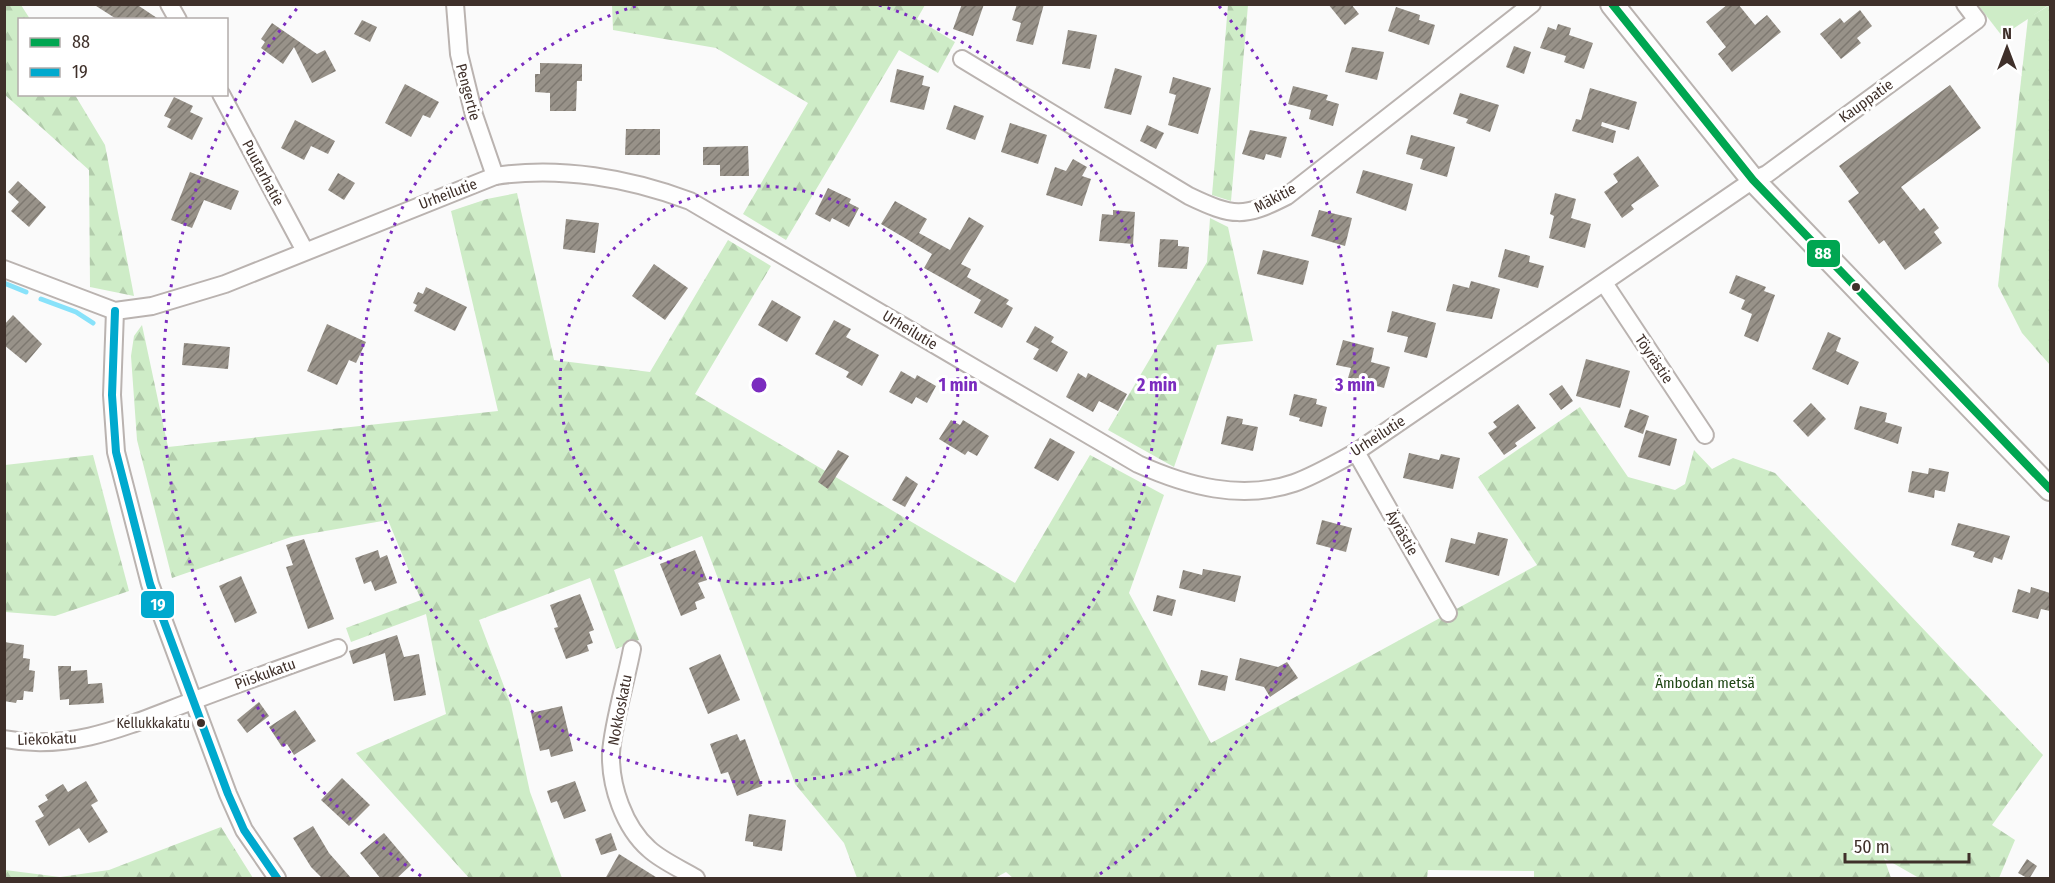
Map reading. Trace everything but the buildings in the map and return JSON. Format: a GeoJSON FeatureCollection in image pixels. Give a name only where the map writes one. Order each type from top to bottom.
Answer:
{"type":"FeatureCollection","features":[{"type":"Feature","properties":{"kind":"street"},"geometry":{"type":"LineString","coordinates":[[169,4],[177,18]]}},
{"type":"Feature","properties":{"kind":"street","name":"Pengertie"},"geometry":{"type":"LineString","coordinates":[[455,4],[459,54],[474,115],[495,176]]}},
{"type":"Feature","properties":{"kind":"street","name":"Mäkitie"},"geometry":{"type":"LineString","coordinates":[[962,59],[1189,196],[1211,207],[1231,212],[1255,212],[1287,196],[1532,4]]}},
{"type":"Feature","properties":{"kind":"street"},"geometry":{"type":"LineString","coordinates":[[1612,4],[1753,180],[2050,489]]}},
{"type":"Feature","properties":{"kind":"street","name":"Kauppatie"},"geometry":{"type":"LineString","coordinates":[[1753,180],[1767,174],[1977,20],[1965,4]]}},
{"type":"Feature","properties":{"kind":"street","name":"Puutarhatie"},"geometry":{"type":"LineString","coordinates":[[222,96],[304,251]]}},
{"type":"Feature","properties":{"kind":"street","name":"Urheilutie"},"geometry":{"type":"LineString","coordinates":[[4,269],[115,311],[152,306],[183,299],[495,176],[514,173],[586,176],[657,189],[690,201],[1100,443],[1170,478],[1226,490],[1259,490],[1294,483],[1356,452],[1753,180]]}},
{"type":"Feature","properties":{"kind":"street","name":"Töyrästie"},"geometry":{"type":"LineString","coordinates":[[1604,283],[1705,435]]}},
{"type":"Feature","properties":{"kind":"street"},"geometry":{"type":"LineString","coordinates":[[115,311],[112,395],[116,452],[150,584],[192,701],[244,830],[277,879]]}},
{"type":"Feature","properties":{"kind":"street","name":"Äyrästie"},"geometry":{"type":"LineString","coordinates":[[1356,452],[1448,613]]}},
{"type":"Feature","properties":{"kind":"street","name":"Piiskukatu"},"geometry":{"type":"LineString","coordinates":[[192,701],[338,648]]}},
{"type":"Feature","properties":{"kind":"street","name":"Nokkoskatu"},"geometry":{"type":"LineString","coordinates":[[632,650],[611,753],[618,798],[626,819],[637,837],[650,850],[696,879]]}},
{"type":"Feature","properties":{"kind":"street","name":"Liekokatu"},"geometry":{"type":"LineString","coordinates":[[4,740],[23,743],[73,741],[125,728],[192,701]]}},
{"type":"Feature","properties":{"kind":"green space"},"geometry":{"type":"Polygon","coordinates":[[[5,4],[21,5],[29,18],[18,18],[18,96],[76,96],[105,145],[134,296],[90,287],[89,170],[5,95],[5,4]]]}},
{"type":"Feature","properties":{"kind":"green space"},"geometry":{"type":"Polygon","coordinates":[[[612,5],[925,5],[917,19],[955,42],[938,73],[899,50],[786,240],[743,214],[808,103],[716,48],[613,30],[612,5]]]}},
{"type":"Feature","properties":{"kind":"green space"},"geometry":{"type":"Polygon","coordinates":[[[1228,5],[1248,5],[1231,201],[1212,195],[1228,5]]]}},
{"type":"Feature","properties":{"kind":"green space"},"geometry":{"type":"Polygon","coordinates":[[[1978,5],[2049,5],[2002,36],[1978,5]]]}},
{"type":"Feature","properties":{"kind":"green space"},"geometry":{"type":"Polygon","coordinates":[[[2050,5],[2050,365],[2022,333],[1998,286],[2028,18],[2050,5]]]}},
{"type":"Feature","properties":{"kind":"green space","name":"Ämbodan metsä"},"geometry":{"type":"Polygon","coordinates":[[[517,193],[554,360],[650,372],[728,240],[771,266],[695,394],[1015,583],[1090,455],[1164,495],[1129,593],[1211,743],[1537,565],[1478,477],[1580,407],[1628,477],[1675,490],[1685,484],[1694,450],[1712,469],[1733,458],[1775,473],[2043,755],[1992,825],[2015,840],[1999,878],[1919,878],[1884,858],[1891,878],[1534,878],[1534,871],[1428,870],[1427,878],[1013,878],[1006,872],[995,878],[857,878],[844,843],[795,784],[702,536],[614,570],[639,640],[616,649],[590,578],[479,620],[511,705],[530,792],[562,878],[469,878],[356,753],[446,714],[426,614],[351,642],[346,628],[421,600],[388,520],[291,537],[172,578],[137,440],[131,356],[134,336],[142,325],[168,447],[498,411],[451,211],[487,199],[517,193]]]}},
{"type":"Feature","properties":{"kind":"green space"},"geometry":{"type":"Polygon","coordinates":[[[1210,218],[1228,227],[1253,341],[1217,345],[1174,467],[1108,430],[1207,262],[1210,218]]]}},
{"type":"Feature","properties":{"kind":"green space"},"geometry":{"type":"Polygon","coordinates":[[[93,455],[129,591],[55,616],[5,612],[5,465],[93,455]]]}},
{"type":"Feature","properties":{"kind":"green space"},"geometry":{"type":"Polygon","coordinates":[[[221,827],[253,878],[5,878],[5,870],[60,877],[109,870],[221,827]]]}},
{"type":"Feature","properties":{"kind":"waterway"},"geometry":{"type":"LineString","coordinates":[[4,283],[26,292]]}},
{"type":"Feature","properties":{"kind":"waterway"},"geometry":{"type":"LineString","coordinates":[[41,299],[76,312],[93,323]]}},
{"type":"Feature","properties":{"kind":"transit line","name":"88"},"geometry":{"type":"LineString","coordinates":[[1612,4],[1753,180],[2050,489]]}},
{"type":"Feature","properties":{"kind":"transit line","name":"19"},"geometry":{"type":"LineString","coordinates":[[115,311],[112,395],[116,452],[150,584],[228,794],[244,830],[277,878]]}},
{"type":"Feature","properties":{"kind":"place","name":"Kellukkakatu"},"geometry":{"type":"Point","coordinates":[201,723]}}]}
